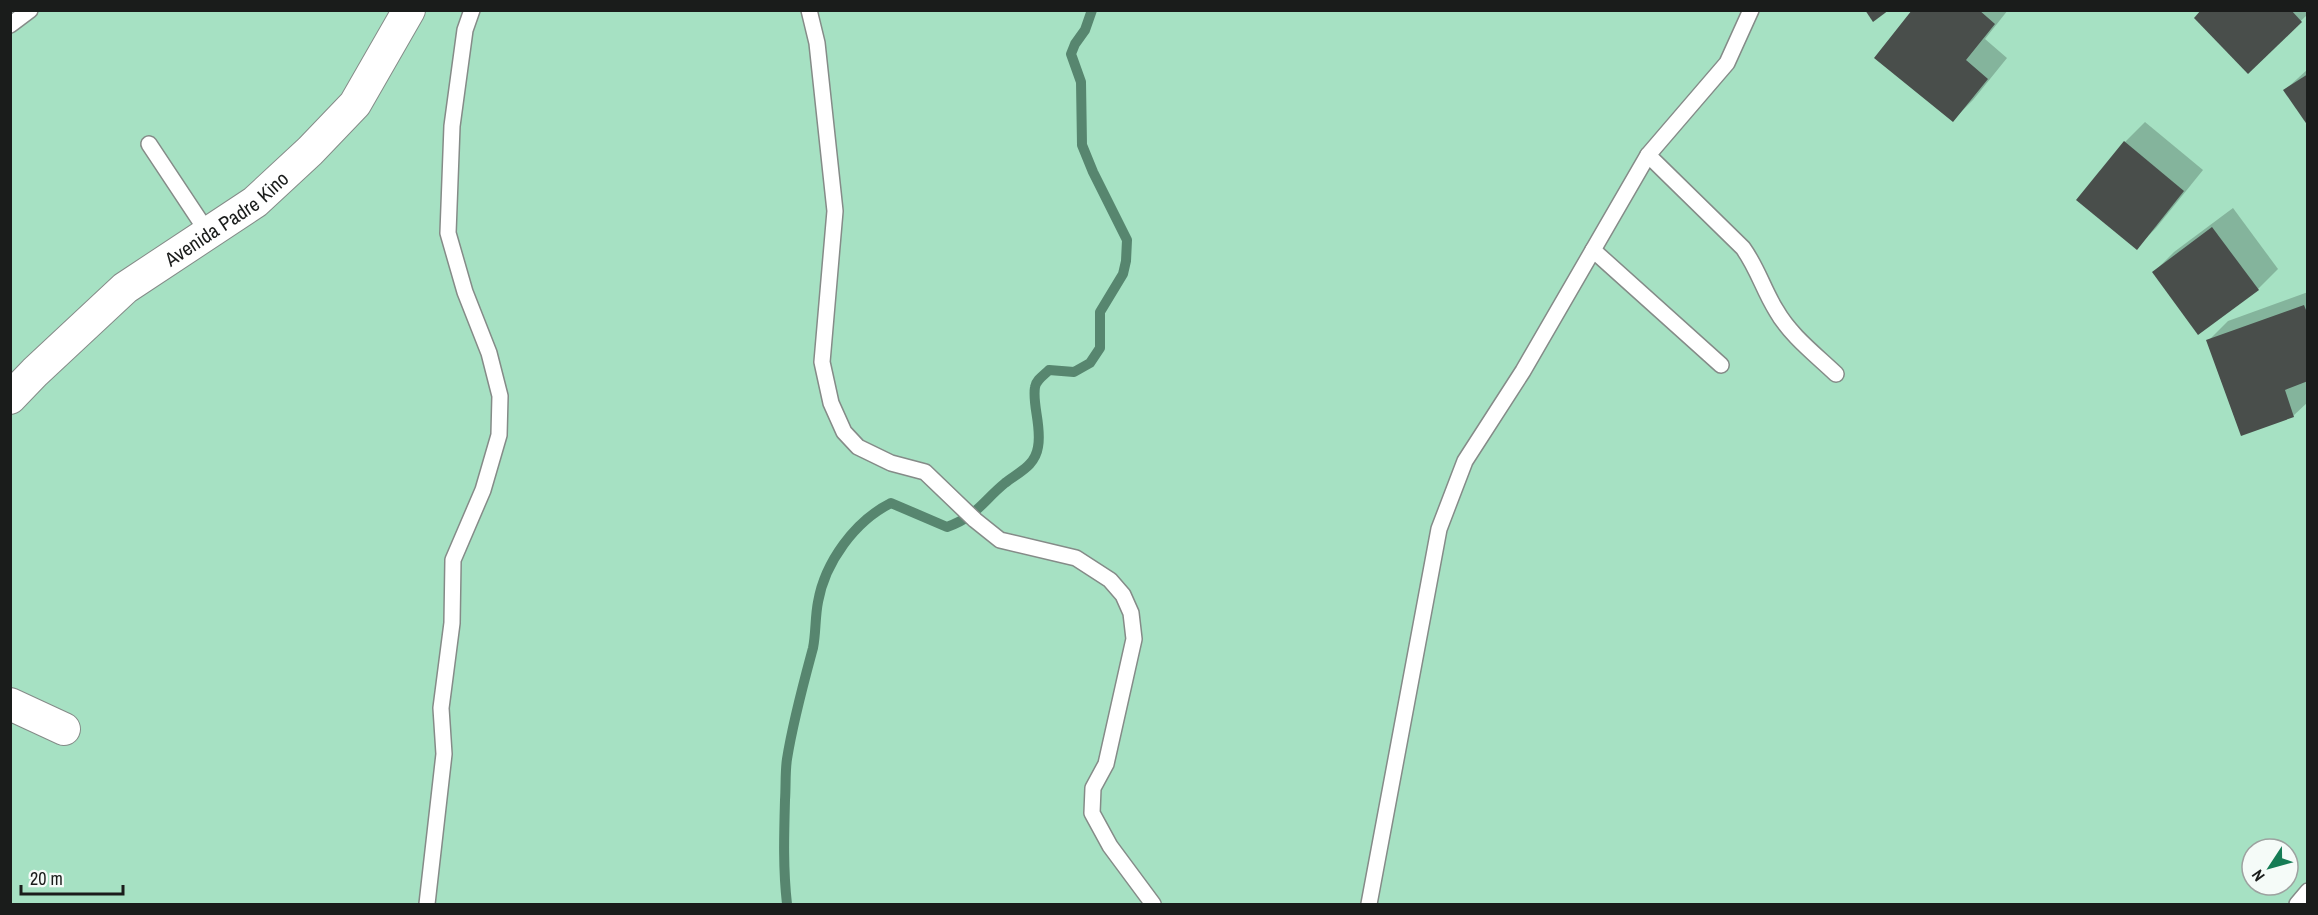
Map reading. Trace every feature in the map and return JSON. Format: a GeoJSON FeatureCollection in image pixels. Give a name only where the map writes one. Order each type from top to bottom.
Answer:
{"type":"FeatureCollection","features":[{"type":"Feature","properties":{"kind":"street","name":"Avenida Padre Kino"},"geometry":{"type":"LineString","coordinates":[[10,398],[34,372],[125,288],[255,202],[310,151],[355,104],[409,10]]}},
{"type":"Feature","properties":{"kind":"street"},"geometry":{"type":"LineString","coordinates":[[10,704],[64,729]]}},
{"type":"Feature","properties":{"kind":"lane"},"geometry":{"type":"LineString","coordinates":[[10,25],[30,10]]}},
{"type":"Feature","properties":{"kind":"lane"},"geometry":{"type":"LineString","coordinates":[[427,904],[444,754],[441,708],[452,623],[453,560],[483,490],[499,435],[500,396],[489,353],[465,292],[448,233],[452,126],[465,30],[472,10]]}},
{"type":"Feature","properties":{"kind":"lane"},"geometry":{"type":"LineString","coordinates":[[809,10],[817,43],[835,211],[822,362],[831,403],[844,432],[858,447],[891,462],[925,472],[975,520],[1000,540],[1076,558],[1110,580],[1123,595],[1131,613],[1134,639],[1106,764],[1094,788],[1092,813],[1110,846],[1153,904]]}},
{"type":"Feature","properties":{"kind":"lane"},"geometry":{"type":"LineString","coordinates":[[1369,904],[1438,529],[1465,461],[1523,371],[1648,155],[1727,63],[1751,10]]}},
{"type":"Feature","properties":{"kind":"lane"},"geometry":{"type":"LineString","coordinates":[[149,144],[208,233]]}},
{"type":"Feature","properties":{"kind":"lane"},"geometry":{"type":"LineString","coordinates":[[1648,155],[1743,248],[1756,266],[1783,320],[1836,375]]}},
{"type":"Feature","properties":{"kind":"lane"},"geometry":{"type":"LineString","coordinates":[[1593,250],[1722,365]]}},
{"type":"Feature","properties":{"kind":"lane"},"geometry":{"type":"LineString","coordinates":[[2297,904],[2307,891]]}},
{"type":"Feature","properties":{"kind":"green space"},"geometry":{"type":"Polygon","coordinates":[[[10,11],[2307,11],[2307,904],[11,904],[10,11]]]}},
{"type":"Feature","properties":{"kind":"building"},"geometry":{"type":"Polygon","coordinates":[[[1865,10],[1889,10],[1873,22],[1865,10]]]}},
{"type":"Feature","properties":{"kind":"building"},"geometry":{"type":"Polygon","coordinates":[[[1912,10],[1979,10],[1995,24],[1966,60],[1988,79],[1953,122],[1874,58],[1912,10]]]}},
{"type":"Feature","properties":{"kind":"building"},"geometry":{"type":"Polygon","coordinates":[[[2201,10],[2291,10],[2302,22],[2248,74],[2194,18],[2201,10]]]}},
{"type":"Feature","properties":{"kind":"building"},"geometry":{"type":"Polygon","coordinates":[[[2308,74],[2308,126],[2283,90],[2308,74]]]}},
{"type":"Feature","properties":{"kind":"building"},"geometry":{"type":"Polygon","coordinates":[[[2124,141],[2184,191],[2137,250],[2076,200],[2124,141]]]}},
{"type":"Feature","properties":{"kind":"building"},"geometry":{"type":"Polygon","coordinates":[[[2212,227],[2259,290],[2198,335],[2152,272],[2212,227]]]}},
{"type":"Feature","properties":{"kind":"building"},"geometry":{"type":"Polygon","coordinates":[[[2304,305],[2308,315],[2308,381],[2285,390],[2294,417],[2241,436],[2206,340],[2304,305]]]}},
{"type":"Feature","properties":{"kind":"waterway"},"geometry":{"type":"LineString","coordinates":[[787,904],[784,852],[787,759],[813,648],[818,602],[827,572],[844,544],[865,520],[891,503],[947,527],[972,513],[1034,459],[1039,439],[1034,394],[1039,380],[1049,370],[1074,372],[1090,363],[1100,348],[1100,312],[1123,274],[1127,240],[1082,145],[1081,82],[1071,54],[1085,30],[1092,10]]}}]}
